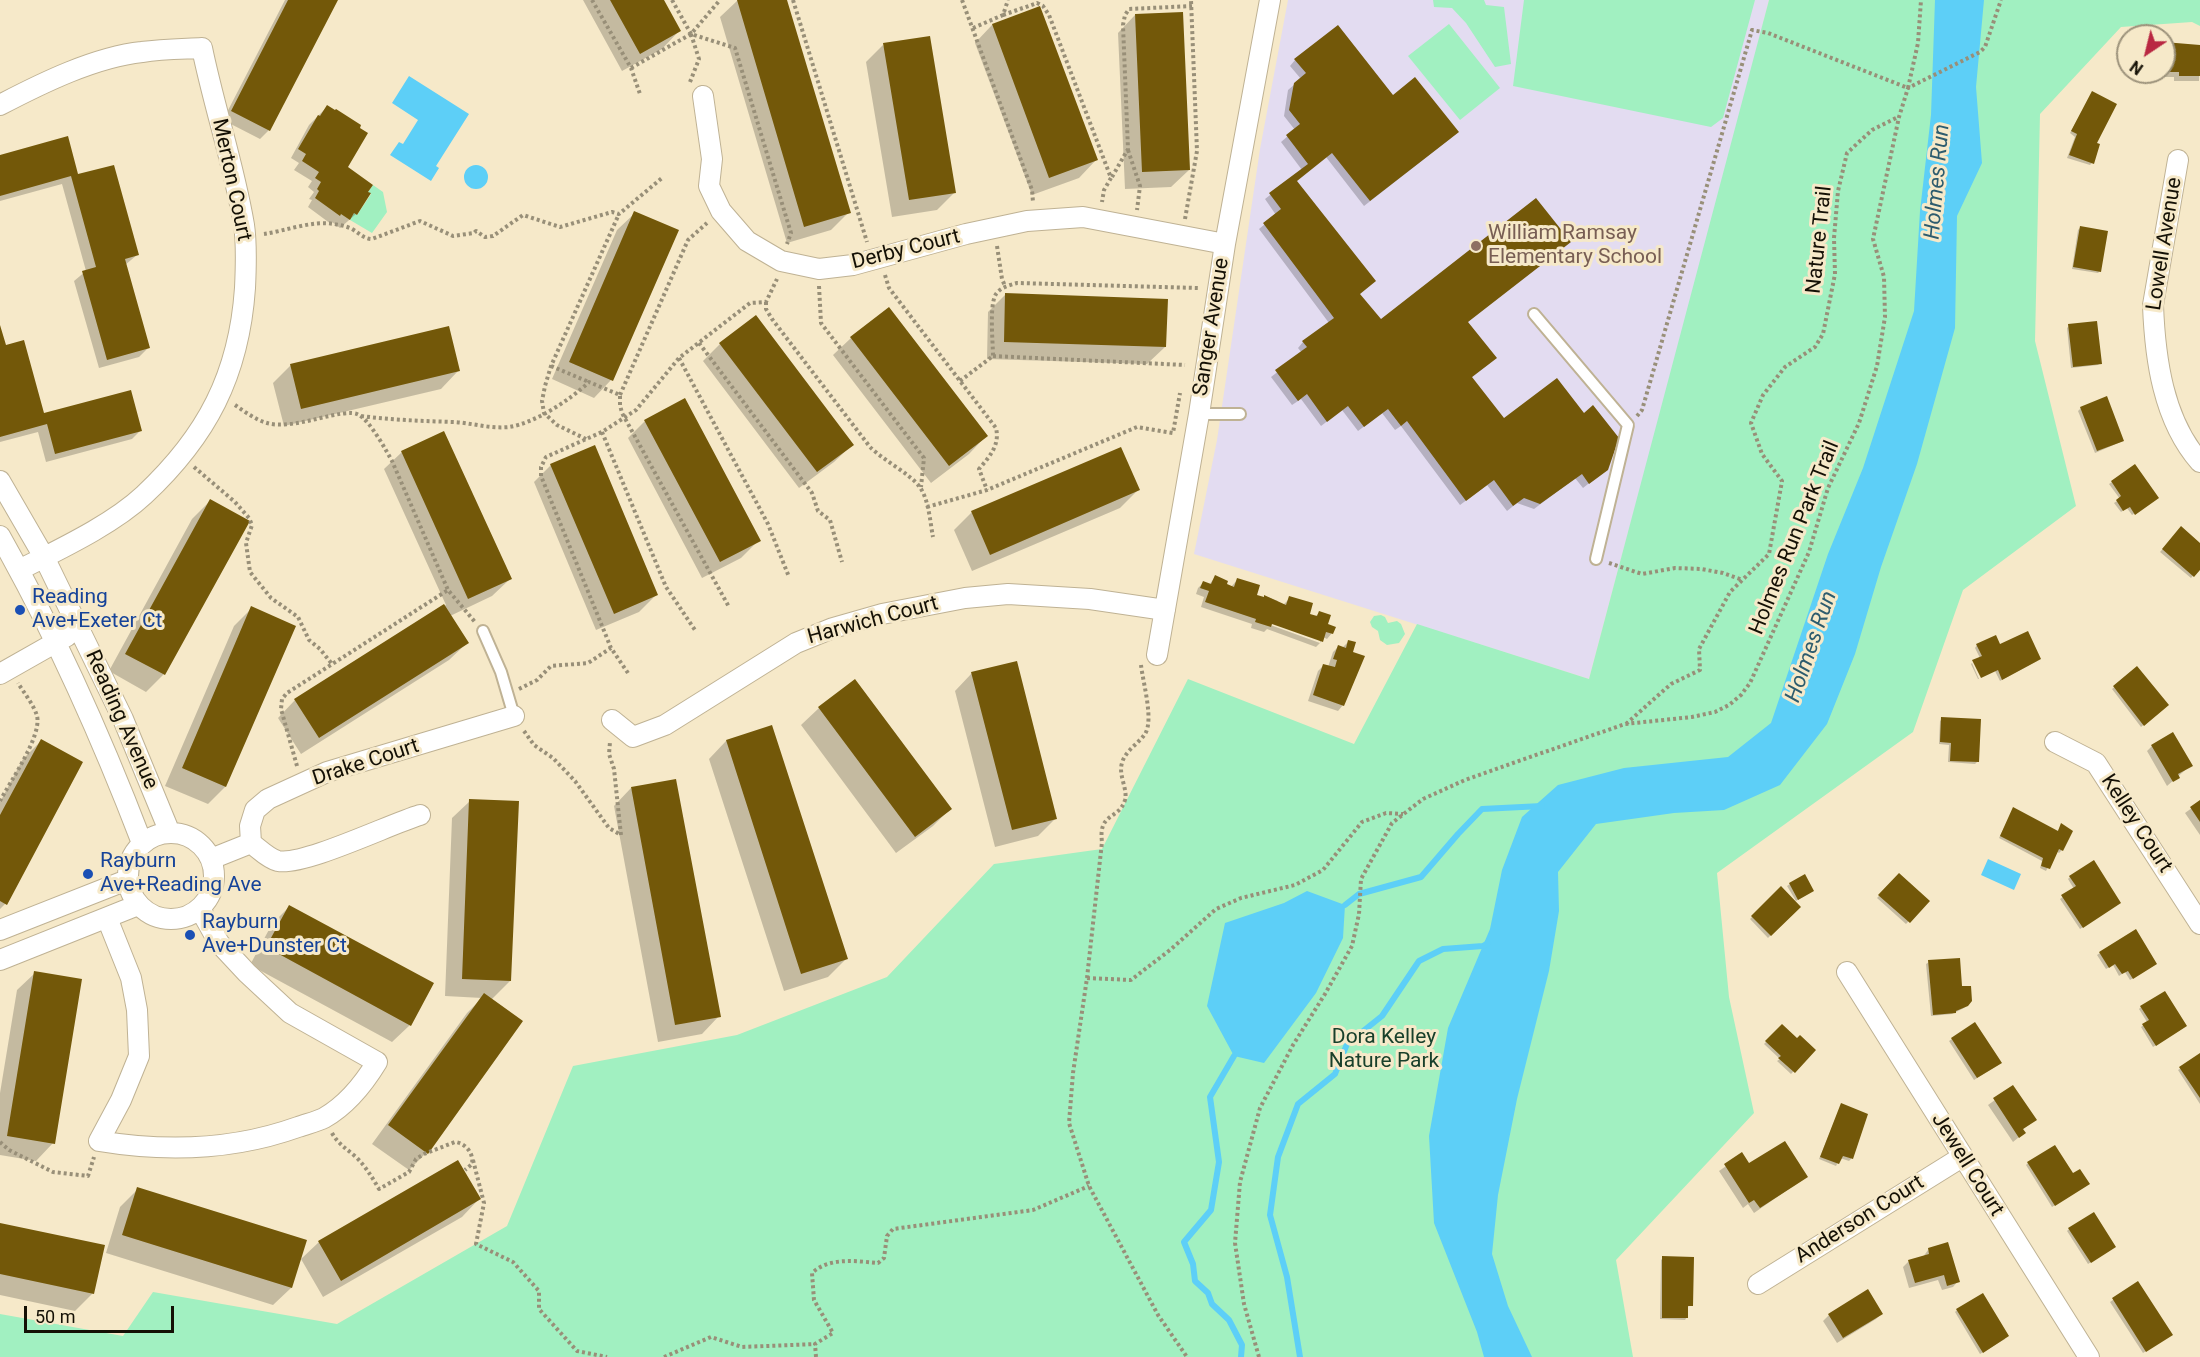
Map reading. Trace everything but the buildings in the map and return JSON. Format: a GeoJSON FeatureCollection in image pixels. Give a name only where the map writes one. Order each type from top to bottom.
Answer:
{"type":"FeatureCollection","features":[{"type":"Feature","properties":{"kind":"street","name":"Sanger Avenue"},"geometry":{"type":"LineString","coordinates":[[1157,655],[1199,414],[1225,244],[1269,0]]}},
{"type":"Feature","properties":{"kind":"street","name":"Merton Court"},"geometry":{"type":"LineString","coordinates":[[0,105],[106,59],[143,51],[202,48],[233,173],[245,236],[243,315],[236,351],[210,414],[180,456],[143,496],[99,527],[19,570]]}},
{"type":"Feature","properties":{"kind":"street","name":"Derby Court"},"geometry":{"type":"LineString","coordinates":[[696,92],[712,159],[709,186],[721,211],[747,241],[783,261],[819,269],[853,265],[994,228],[1035,220],[1083,217],[1225,244]]}},
{"type":"Feature","properties":{"kind":"street","name":"Lowell Avenue"},"geometry":{"type":"LineString","coordinates":[[2178,160],[2153,305],[2154,328],[2160,373],[2172,413],[2182,435],[2200,462]]}},
{"type":"Feature","properties":{"kind":"street","name":"Reading Avenue"},"geometry":{"type":"LineString","coordinates":[[0,481],[44,557],[80,629],[123,719],[170,833]]}},
{"type":"Feature","properties":{"kind":"street","name":"Reading Avenue"},"geometry":{"type":"LineString","coordinates":[[0,536],[57,641],[108,755],[142,843]]}},
{"type":"Feature","properties":{"kind":"street","name":"Harwich Court"},"geometry":{"type":"LineString","coordinates":[[612,720],[633,736],[655,729],[796,643],[833,628],[916,607],[965,598],[1008,594],[1090,599],[1165,610]]}},
{"type":"Feature","properties":{"kind":"street"},"geometry":{"type":"LineString","coordinates":[[5,671],[80,629]]}},
{"type":"Feature","properties":{"kind":"street","name":"Drake Court"},"geometry":{"type":"LineString","coordinates":[[251,843],[250,826],[255,810],[268,799],[327,772],[514,716]]}},
{"type":"Feature","properties":{"kind":"street","name":"Kelley Court"},"geometry":{"type":"LineString","coordinates":[[2055,742],[2096,763],[2200,924]]}},
{"type":"Feature","properties":{"kind":"street"},"geometry":{"type":"LineString","coordinates":[[211,859],[251,843],[278,861],[295,860],[326,851],[420,815]]}},
{"type":"Feature","properties":{"kind":"street"},"geometry":{"type":"LineString","coordinates":[[170,833],[193,838],[204,848],[211,859],[214,872],[213,886],[208,899],[200,909],[175,920],[161,919],[148,914],[130,893],[127,880],[128,866],[133,854],[142,843],[153,836],[170,833]]}},
{"type":"Feature","properties":{"kind":"street"},"geometry":{"type":"LineString","coordinates":[[0,930],[127,880]]}},
{"type":"Feature","properties":{"kind":"street"},"geometry":{"type":"LineString","coordinates":[[0,960],[138,905]]}},
{"type":"Feature","properties":{"kind":"street"},"geometry":{"type":"LineString","coordinates":[[107,918],[131,978],[138,1019],[139,1056],[121,1100],[99,1141],[128,1146],[213,1147],[276,1134],[323,1118],[363,1085],[377,1062],[291,1013],[246,973],[219,943],[200,909]]}},
{"type":"Feature","properties":{"kind":"street","name":"Jewell Court"},"geometry":{"type":"LineString","coordinates":[[1847,972],[2089,1357]]}},
{"type":"Feature","properties":{"kind":"street","name":"Anderson Court"},"geometry":{"type":"LineString","coordinates":[[1758,1284],[1962,1157]]}},
{"type":"Feature","properties":{"kind":"lane"},"geometry":{"type":"LineString","coordinates":[[1534,314],[1628,425],[1596,559]]}},
{"type":"Feature","properties":{"kind":"lane"},"geometry":{"type":"LineString","coordinates":[[1199,414],[1240,414]]}},
{"type":"Feature","properties":{"kind":"lane"},"geometry":{"type":"LineString","coordinates":[[483,631],[499,668],[514,716]]}},
{"type":"Feature","properties":{"kind":"path"},"geometry":{"type":"LineString","coordinates":[[592,0],[632,68],[640,94]]}},
{"type":"Feature","properties":{"kind":"path"},"geometry":{"type":"LineString","coordinates":[[672,0],[691,34],[699,59],[696,92]]}},
{"type":"Feature","properties":{"kind":"path"},"geometry":{"type":"LineString","coordinates":[[632,68],[691,34],[720,0]]}},
{"type":"Feature","properties":{"kind":"path"},"geometry":{"type":"LineString","coordinates":[[793,0],[876,259],[889,288],[996,428],[997,443],[979,469],[987,490]]}},
{"type":"Feature","properties":{"kind":"path"},"geometry":{"type":"LineString","coordinates":[[963,0],[1032,190],[1035,220]]}},
{"type":"Feature","properties":{"kind":"path"},"geometry":{"type":"LineString","coordinates":[[1003,15],[1008,0]]}},
{"type":"Feature","properties":{"kind":"path"},"geometry":{"type":"LineString","coordinates":[[1183,235],[1197,151],[1191,0]]}},
{"type":"Feature","properties":{"kind":"path","name":"Holmes Run Park Trail"},"geometry":{"type":"LineString","coordinates":[[1259,1357],[1244,1304],[1235,1243],[1240,1182],[1260,1108],[1293,1045],[1326,994],[1352,946],[1359,914],[1361,879],[1392,823],[1423,799],[1465,780],[1625,724],[1692,717],[1715,712],[1730,705],[1742,695],[1750,683],[1809,552],[1827,488],[1859,423],[1877,366],[1885,317],[1884,277],[1872,239],[1918,43],[1921,0]]}},
{"type":"Feature","properties":{"kind":"path"},"geometry":{"type":"LineString","coordinates":[[1628,425],[1642,410],[1752,30],[1768,33],[1908,88],[1980,52],[1985,46],[2001,0]]}},
{"type":"Feature","properties":{"kind":"path"},"geometry":{"type":"LineString","coordinates":[[973,28],[1036,3],[1043,6],[1049,15],[1111,178]]}},
{"type":"Feature","properties":{"kind":"path"},"geometry":{"type":"LineString","coordinates":[[1136,227],[1140,186],[1128,149],[1123,25],[1125,15],[1129,9],[1192,6]]}},
{"type":"Feature","properties":{"kind":"path"},"geometry":{"type":"LineString","coordinates":[[691,34],[735,48],[791,233],[783,261],[766,302],[766,309],[870,447],[882,459],[913,479],[921,487]]}},
{"type":"Feature","properties":{"kind":"path","name":"Nature Trail"},"geometry":{"type":"LineString","coordinates":[[1625,724],[1671,684],[1700,670],[1699,649],[1730,592],[1769,554],[1782,481],[1762,454],[1751,423],[1763,395],[1785,367],[1815,347],[1823,334],[1835,274],[1834,238],[1838,191],[1847,153],[1872,130],[1899,117]]}},
{"type":"Feature","properties":{"kind":"path"},"geometry":{"type":"LineString","coordinates":[[1098,220],[1104,190],[1128,149]]}},
{"type":"Feature","properties":{"kind":"path"},"geometry":{"type":"LineString","coordinates":[[586,439],[557,425],[544,413],[542,401],[545,386],[551,366],[619,214],[662,177]]}},
{"type":"Feature","properties":{"kind":"path"},"geometry":{"type":"LineString","coordinates":[[721,211],[688,240],[620,395],[620,405],[729,607]]}},
{"type":"Feature","properties":{"kind":"path"},"geometry":{"type":"LineString","coordinates":[[245,236],[291,230],[308,224],[331,223],[349,228],[372,239],[420,221],[453,236],[476,231],[485,237],[493,236],[523,215],[560,228],[612,212],[619,214]]}},
{"type":"Feature","properties":{"kind":"path"},"geometry":{"type":"LineString","coordinates":[[994,228],[1005,286]]}},
{"type":"Feature","properties":{"kind":"path"},"geometry":{"type":"LineString","coordinates":[[819,269],[821,323],[924,458],[921,487],[933,537]]}},
{"type":"Feature","properties":{"kind":"path"},"geometry":{"type":"LineString","coordinates":[[993,356],[993,303],[996,294],[1005,286],[1017,283],[1199,289],[1201,280]]}},
{"type":"Feature","properties":{"kind":"path"},"geometry":{"type":"LineString","coordinates":[[628,673],[611,648],[541,476],[541,467],[546,457],[602,432],[636,410],[679,358],[750,303],[766,302]]}},
{"type":"Feature","properties":{"kind":"path"},"geometry":{"type":"LineString","coordinates":[[699,343],[812,493],[818,511],[830,520],[842,562]]}},
{"type":"Feature","properties":{"kind":"path"},"geometry":{"type":"LineString","coordinates":[[960,381],[993,356],[1186,363],[1184,374]]}},
{"type":"Feature","properties":{"kind":"path"},"geometry":{"type":"LineString","coordinates":[[679,358],[768,524],[789,578]]}},
{"type":"Feature","properties":{"kind":"path"},"geometry":{"type":"LineString","coordinates":[[551,366],[620,395]]}},
{"type":"Feature","properties":{"kind":"path"},"geometry":{"type":"LineString","coordinates":[[219,396],[257,420],[269,424],[291,426],[348,412],[401,422],[457,422],[509,427],[527,422],[544,413],[575,395],[589,382]]}},
{"type":"Feature","properties":{"kind":"path"},"geometry":{"type":"LineString","coordinates":[[927,507],[987,490],[1137,427],[1173,433],[1182,385]]}},
{"type":"Feature","properties":{"kind":"path"},"geometry":{"type":"LineString","coordinates":[[361,416],[382,442],[392,461],[448,590],[483,631]]}},
{"type":"Feature","properties":{"kind":"path"},"geometry":{"type":"LineString","coordinates":[[602,432],[666,587],[695,630]]}},
{"type":"Feature","properties":{"kind":"path"},"geometry":{"type":"LineString","coordinates":[[180,456],[235,502],[249,518],[252,525],[246,543],[250,572],[271,598],[298,617],[309,640],[332,664]]}},
{"type":"Feature","properties":{"kind":"path"},"geometry":{"type":"LineString","coordinates":[[1596,559],[1642,574],[1675,568],[1701,569],[1724,573],[1743,580]]}},
{"type":"Feature","properties":{"kind":"path"},"geometry":{"type":"LineString","coordinates":[[304,783],[285,728],[282,699],[287,693],[448,590]]}},
{"type":"Feature","properties":{"kind":"path"},"geometry":{"type":"LineString","coordinates":[[507,693],[537,680],[551,666],[588,663],[611,648]]}},
{"type":"Feature","properties":{"kind":"path"},"geometry":{"type":"LineString","coordinates":[[1157,655],[1140,661],[1149,723],[1145,734],[1124,757],[1120,766],[1126,798],[1121,808],[1106,820],[1100,830],[1102,842],[1087,978],[1073,1073],[1069,1123],[1089,1186],[1158,1315],[1187,1357]]}},
{"type":"Feature","properties":{"kind":"path"},"geometry":{"type":"LineString","coordinates":[[0,801],[37,727],[37,716],[5,671]]}},
{"type":"Feature","properties":{"kind":"path"},"geometry":{"type":"LineString","coordinates":[[514,716],[534,745],[554,758],[575,781],[609,828],[621,835],[614,769],[609,754]]}},
{"type":"Feature","properties":{"kind":"path"},"geometry":{"type":"LineString","coordinates":[[1087,978],[1131,980],[1170,950],[1216,909],[1241,898],[1295,885],[1323,870],[1362,822],[1386,813],[1404,814]]}},
{"type":"Feature","properties":{"kind":"path"},"geometry":{"type":"LineString","coordinates":[[323,1118],[338,1143],[361,1163],[379,1189],[409,1172],[416,1160],[424,1154],[454,1142],[462,1144],[469,1151],[473,1160],[484,1203],[476,1244],[513,1262],[539,1291],[539,1309],[578,1351],[607,1357]]}},
{"type":"Feature","properties":{"kind":"path"},"geometry":{"type":"LineString","coordinates":[[0,1142],[9,1150],[53,1172],[88,1176],[99,1141]]}},
{"type":"Feature","properties":{"kind":"path"},"geometry":{"type":"LineString","coordinates":[[465,1170],[473,1160]]}},
{"type":"Feature","properties":{"kind":"path"},"geometry":{"type":"LineString","coordinates":[[664,1357],[711,1337],[742,1347],[815,1344],[833,1333],[814,1300],[812,1273],[821,1264],[848,1261],[878,1263],[884,1258],[887,1236],[894,1229],[1033,1210],[1089,1186]]}},
{"type":"Feature","properties":{"kind":"path"},"geometry":{"type":"LineString","coordinates":[[815,1344],[816,1357]]}},
{"type":"Feature","properties":{"kind":"shaded area","name":"William Ramsay Elementary School"},"geometry":{"type":"Polygon","coordinates":[[[1288,0],[1769,0],[1682,343],[1589,679],[1194,554],[1217,440],[1260,149],[1288,0]]]}},
{"type":"Feature","properties":{"kind":"green space"},"geometry":{"type":"Polygon","coordinates":[[[1433,0],[1484,0],[1486,5],[1504,7],[1511,64],[1495,67],[1466,23],[1452,8],[1434,7],[1433,0]]]}},
{"type":"Feature","properties":{"kind":"green space"},"geometry":{"type":"Polygon","coordinates":[[[1524,0],[1755,0],[1723,118],[1711,127],[1513,86],[1524,0]]]}},
{"type":"Feature","properties":{"kind":"green space","name":"Dora Kelley Nature Park"},"geometry":{"type":"Polygon","coordinates":[[[1769,0],[2200,0],[2200,26],[2192,22],[2116,24],[2116,32],[2040,114],[2035,341],[2076,506],[1963,590],[1913,732],[1717,873],[1729,997],[1754,1113],[1616,1260],[1633,1357],[0,1357],[0,1314],[123,1336],[153,1292],[337,1324],[507,1226],[573,1066],[737,1035],[887,977],[994,864],[1102,849],[1188,679],[1354,744],[1417,624],[1589,679],[1769,0]]]}},
{"type":"Feature","properties":{"kind":"green space"},"geometry":{"type":"Polygon","coordinates":[[[1449,24],[1500,88],[1460,120],[1408,56],[1449,24]]]}},
{"type":"Feature","properties":{"kind":"green space"},"geometry":{"type":"Polygon","coordinates":[[[373,185],[383,192],[387,212],[372,233],[350,220],[354,213],[357,215],[371,194],[368,192],[373,185]]]}},
{"type":"Feature","properties":{"kind":"green space"},"geometry":{"type":"Polygon","coordinates":[[[1381,615],[1388,623],[1397,621],[1401,624],[1405,634],[1399,643],[1387,645],[1380,640],[1378,631],[1372,627],[1370,622],[1374,616],[1381,615]]]}},
{"type":"Feature","properties":{"kind":"water","name":"Holmes Run"},"geometry":{"type":"Polygon","coordinates":[[[1935,0],[1984,0],[1976,87],[1982,163],[1957,216],[1955,328],[1917,464],[1881,567],[1855,654],[1827,724],[1780,785],[1724,810],[1674,813],[1596,824],[1558,872],[1559,911],[1549,971],[1517,1099],[1498,1195],[1492,1254],[1508,1306],[1532,1357],[1484,1357],[1477,1332],[1434,1223],[1429,1136],[1448,1028],[1490,929],[1502,870],[1522,817],[1558,785],[1624,768],[1728,757],[1771,723],[1828,554],[1863,468],[1914,311],[1920,211],[1931,115],[1935,0]]]}},
{"type":"Feature","properties":{"kind":"water"},"geometry":{"type":"Polygon","coordinates":[[[409,76],[469,114],[436,166],[439,168],[431,181],[390,155],[399,142],[403,144],[418,120],[392,103],[409,76]]]}},
{"type":"Feature","properties":{"kind":"water"},"geometry":{"type":"Polygon","coordinates":[[[476,165],[481,166],[487,172],[487,182],[481,188],[476,189],[471,188],[465,182],[464,177],[465,172],[471,166],[476,165]]]}},
{"type":"Feature","properties":{"kind":"water"},"geometry":{"type":"Polygon","coordinates":[[[1988,859],[2021,874],[2014,890],[1981,875],[1988,859]]]}},
{"type":"Feature","properties":{"kind":"water"},"geometry":{"type":"Polygon","coordinates":[[[1307,891],[1345,905],[1343,938],[1316,993],[1264,1063],[1234,1056],[1207,1006],[1225,923],[1284,903],[1307,891]]]}},
{"type":"Feature","properties":{"kind":"waterway"},"geometry":{"type":"LineString","coordinates":[[1345,905],[1359,894],[1421,877],[1482,809],[1542,806]]}},
{"type":"Feature","properties":{"kind":"waterway"},"geometry":{"type":"LineString","coordinates":[[1300,1357],[1287,1277],[1270,1215],[1278,1157],[1298,1104],[1335,1074],[1347,1044],[1382,1016],[1419,961],[1443,949],[1483,946],[1488,943]]}},
{"type":"Feature","properties":{"kind":"waterway"},"geometry":{"type":"LineString","coordinates":[[1234,1056],[1210,1097],[1219,1162],[1211,1210],[1184,1242],[1193,1264],[1195,1281],[1208,1293],[1212,1304],[1229,1320],[1242,1345],[1241,1357]]}},
{"type":"Feature","properties":{"kind":"place","name":"William Ramsay Elementary School"},"geometry":{"type":"Point","coordinates":[1476,246]}},
{"type":"Feature","properties":{"kind":"place","name":"Reading Ave+Exeter Ct"},"geometry":{"type":"Point","coordinates":[20,610]}},
{"type":"Feature","properties":{"kind":"place","name":"Rayburn Ave+Reading Ave"},"geometry":{"type":"Point","coordinates":[88,874]}},
{"type":"Feature","properties":{"kind":"place","name":"Rayburn Ave+Dunster Ct"},"geometry":{"type":"Point","coordinates":[190,935]}}]}
